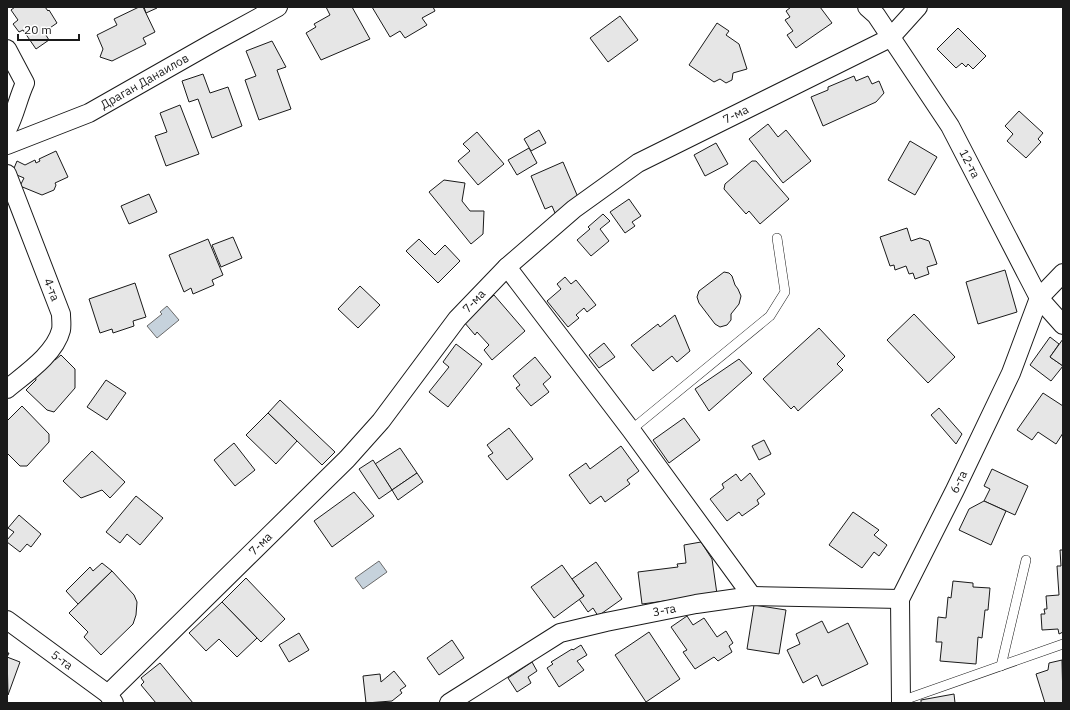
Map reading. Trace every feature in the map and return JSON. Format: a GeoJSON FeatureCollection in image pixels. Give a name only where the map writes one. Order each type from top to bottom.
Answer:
{"type":"FeatureCollection","features":[{"type":"Feature","properties":{"kind":"street","name":"Драган Данаилов"},"geometry":{"type":"LineString","coordinates":[[7,145],[89,113],[278,7]]}},
{"type":"Feature","properties":{"kind":"street","name":"12-та"},"geometry":{"type":"LineString","coordinates":[[867,7],[876,15],[950,126],[1039,298],[1063,325]]}},
{"type":"Feature","properties":{"kind":"street","name":"7-ма"},"geometry":{"type":"LineString","coordinates":[[111,699],[352,453],[381,421],[457,318],[507,267],[574,209],[638,163],[890,38],[918,7]]}},
{"type":"Feature","properties":{"kind":"street"},"geometry":{"type":"LineString","coordinates":[[7,49],[25,83],[19,96],[13,119],[7,130]]}},
{"type":"Feature","properties":{"kind":"street","name":"4-та"},"geometry":{"type":"LineString","coordinates":[[7,174],[61,314],[61,330],[45,358],[7,389]]}},
{"type":"Feature","properties":{"kind":"street"},"geometry":{"type":"LineString","coordinates":[[507,267],[631,430],[752,596]]}},
{"type":"Feature","properties":{"kind":"street","name":"6-та"},"geometry":{"type":"LineString","coordinates":[[901,702],[900,599],[955,490],[1011,373],[1039,298],[1063,273]]}},
{"type":"Feature","properties":{"kind":"street","name":"3-та"},"geometry":{"type":"LineString","coordinates":[[449,703],[560,633],[606,622],[696,604],[752,596],[900,599]]}},
{"type":"Feature","properties":{"kind":"street","name":"5-та"},"geometry":{"type":"LineString","coordinates":[[7,620],[111,699]]}},
{"type":"Feature","properties":{"kind":"lane"},"geometry":{"type":"LineString","coordinates":[[631,430],[770,316],[786,292],[777,238]]}},
{"type":"Feature","properties":{"kind":"lane"},"geometry":{"type":"LineString","coordinates":[[1001,666],[1026,560]]}},
{"type":"Feature","properties":{"kind":"lane"},"geometry":{"type":"LineString","coordinates":[[901,702],[1063,644]]}},
{"type":"Feature","properties":{"kind":"shaded area"},"geometry":{"type":"Polygon","coordinates":[[[167,306],[179,320],[157,338],[147,326],[162,314],[160,312],[167,306]]]}},
{"type":"Feature","properties":{"kind":"shaded area"},"geometry":{"type":"Polygon","coordinates":[[[379,561],[387,572],[363,589],[355,578],[379,561]]]}},
{"type":"Feature","properties":{"kind":"building"},"geometry":{"type":"Polygon","coordinates":[[[15,7],[45,7],[48,11],[49,10],[57,23],[44,32],[49,40],[36,49],[23,30],[19,32],[13,24],[18,20],[11,10],[15,7]]]}},
{"type":"Feature","properties":{"kind":"building"},"geometry":{"type":"Polygon","coordinates":[[[139,7],[143,7],[155,32],[143,38],[146,44],[112,61],[100,57],[103,49],[97,35],[117,25],[114,19],[139,7]]]}},
{"type":"Feature","properties":{"kind":"building"},"geometry":{"type":"Polygon","coordinates":[[[144,7],[156,7],[157,8],[146,13],[144,7]]]}},
{"type":"Feature","properties":{"kind":"building"},"geometry":{"type":"Polygon","coordinates":[[[326,7],[352,7],[370,39],[321,60],[306,33],[316,27],[314,24],[330,15],[326,7]]]}},
{"type":"Feature","properties":{"kind":"building"},"geometry":{"type":"Polygon","coordinates":[[[372,7],[433,7],[435,11],[422,18],[427,25],[405,38],[400,31],[390,37],[372,7]]]}},
{"type":"Feature","properties":{"kind":"building"},"geometry":{"type":"Polygon","coordinates":[[[791,7],[820,7],[832,23],[796,48],[787,35],[793,31],[785,20],[790,17],[786,11],[791,7]]]}},
{"type":"Feature","properties":{"kind":"building"},"geometry":{"type":"Polygon","coordinates":[[[620,16],[638,40],[608,62],[590,38],[620,16]]]}},
{"type":"Feature","properties":{"kind":"building"},"geometry":{"type":"Polygon","coordinates":[[[717,23],[729,31],[726,35],[739,44],[747,69],[733,73],[732,80],[726,83],[720,79],[714,82],[689,65],[717,23]]]}},
{"type":"Feature","properties":{"kind":"building"},"geometry":{"type":"Polygon","coordinates":[[[958,28],[986,56],[973,69],[968,64],[966,67],[962,63],[956,68],[937,49],[958,28]]]}},
{"type":"Feature","properties":{"kind":"building"},"geometry":{"type":"Polygon","coordinates":[[[272,41],[286,67],[277,70],[291,109],[259,120],[245,80],[256,76],[246,51],[272,41]]]}},
{"type":"Feature","properties":{"kind":"building"},"geometry":{"type":"Polygon","coordinates":[[[203,74],[210,93],[228,87],[242,126],[212,138],[198,99],[189,102],[182,81],[203,74]]]}},
{"type":"Feature","properties":{"kind":"building"},"geometry":{"type":"Polygon","coordinates":[[[854,76],[856,81],[868,76],[872,84],[879,81],[884,93],[876,102],[823,126],[811,97],[828,90],[828,87],[854,76]]]}},
{"type":"Feature","properties":{"kind":"building"},"geometry":{"type":"Polygon","coordinates":[[[180,105],[199,154],[166,166],[155,136],[167,132],[160,113],[180,105]]]}},
{"type":"Feature","properties":{"kind":"building"},"geometry":{"type":"Polygon","coordinates":[[[1019,111],[1043,133],[1038,139],[1041,142],[1026,158],[1007,141],[1013,134],[1005,126],[1019,111]]]}},
{"type":"Feature","properties":{"kind":"building"},"geometry":{"type":"Polygon","coordinates":[[[768,124],[778,137],[786,130],[811,161],[783,183],[749,139],[768,124]]]}},
{"type":"Feature","properties":{"kind":"building"},"geometry":{"type":"Polygon","coordinates":[[[539,130],[546,143],[531,151],[524,139],[539,130]]]}},
{"type":"Feature","properties":{"kind":"building"},"geometry":{"type":"Polygon","coordinates":[[[477,132],[504,164],[478,185],[458,161],[470,151],[463,144],[477,132]]]}},
{"type":"Feature","properties":{"kind":"building"},"geometry":{"type":"Polygon","coordinates":[[[910,141],[937,157],[915,195],[888,180],[910,141]]]}},
{"type":"Feature","properties":{"kind":"building"},"geometry":{"type":"Polygon","coordinates":[[[716,143],[728,164],[705,176],[694,155],[716,143]]]}},
{"type":"Feature","properties":{"kind":"building"},"geometry":{"type":"Polygon","coordinates":[[[529,148],[537,163],[517,175],[508,160],[529,148]]]}},
{"type":"Feature","properties":{"kind":"building"},"geometry":{"type":"Polygon","coordinates":[[[56,151],[68,177],[55,183],[56,185],[54,190],[42,195],[20,186],[24,178],[12,173],[17,161],[25,165],[35,160],[36,163],[40,161],[39,159],[56,151]]]}},
{"type":"Feature","properties":{"kind":"building"},"geometry":{"type":"Polygon","coordinates":[[[752,161],[756,161],[789,199],[760,224],[749,211],[746,214],[724,189],[725,184],[752,161]]]}},
{"type":"Feature","properties":{"kind":"building"},"geometry":{"type":"Polygon","coordinates":[[[563,162],[580,202],[555,213],[552,206],[545,209],[531,176],[563,162]]]}},
{"type":"Feature","properties":{"kind":"building"},"geometry":{"type":"Polygon","coordinates":[[[444,180],[465,183],[462,201],[470,211],[484,211],[483,234],[471,244],[429,192],[444,180]]]}},
{"type":"Feature","properties":{"kind":"building"},"geometry":{"type":"Polygon","coordinates":[[[149,194],[157,212],[129,224],[121,206],[149,194]]]}},
{"type":"Feature","properties":{"kind":"building"},"geometry":{"type":"Polygon","coordinates":[[[629,199],[641,216],[632,222],[635,226],[625,233],[610,212],[629,199]]]}},
{"type":"Feature","properties":{"kind":"building"},"geometry":{"type":"Polygon","coordinates":[[[603,214],[610,221],[600,229],[609,241],[591,256],[577,240],[590,229],[588,227],[603,214]]]}},
{"type":"Feature","properties":{"kind":"building"},"geometry":{"type":"Polygon","coordinates":[[[907,228],[911,241],[920,238],[929,241],[937,264],[927,267],[929,274],[915,279],[913,273],[909,274],[906,266],[895,270],[894,265],[890,266],[880,237],[907,228]]]}},
{"type":"Feature","properties":{"kind":"building"},"geometry":{"type":"Polygon","coordinates":[[[233,237],[242,258],[221,267],[212,245],[233,237]]]}},
{"type":"Feature","properties":{"kind":"building"},"geometry":{"type":"Polygon","coordinates":[[[208,239],[223,275],[212,280],[214,285],[193,294],[191,288],[184,292],[169,255],[208,239]]]}},
{"type":"Feature","properties":{"kind":"building"},"geometry":{"type":"Polygon","coordinates":[[[419,239],[435,255],[445,245],[460,261],[438,283],[406,251],[419,239]]]}},
{"type":"Feature","properties":{"kind":"building"},"geometry":{"type":"Polygon","coordinates":[[[1005,270],[1017,312],[978,324],[966,282],[1005,270]]]}},
{"type":"Feature","properties":{"kind":"building"},"geometry":{"type":"Polygon","coordinates":[[[724,272],[729,273],[732,276],[741,296],[739,304],[731,314],[731,320],[727,325],[720,327],[715,324],[699,303],[697,297],[699,291],[724,272]]]}},
{"type":"Feature","properties":{"kind":"building"},"geometry":{"type":"Polygon","coordinates":[[[565,277],[571,284],[576,280],[596,305],[587,312],[584,308],[576,315],[579,318],[568,327],[547,301],[561,289],[557,284],[565,277]]]}},
{"type":"Feature","properties":{"kind":"building"},"geometry":{"type":"Polygon","coordinates":[[[135,283],[146,317],[133,321],[134,326],[113,333],[112,329],[100,333],[89,299],[135,283]]]}},
{"type":"Feature","properties":{"kind":"building"},"geometry":{"type":"Polygon","coordinates":[[[360,286],[380,305],[358,328],[338,309],[360,286]]]}},
{"type":"Feature","properties":{"kind":"building"},"geometry":{"type":"Polygon","coordinates":[[[494,295],[525,331],[492,360],[484,350],[489,345],[477,332],[475,335],[464,322],[494,295]]]}},
{"type":"Feature","properties":{"kind":"building"},"geometry":{"type":"Polygon","coordinates":[[[914,314],[955,357],[928,383],[887,340],[914,314]]]}},
{"type":"Feature","properties":{"kind":"building"},"geometry":{"type":"Polygon","coordinates":[[[675,315],[690,351],[677,362],[672,356],[653,371],[631,345],[658,324],[660,327],[675,315]]]}},
{"type":"Feature","properties":{"kind":"building"},"geometry":{"type":"Polygon","coordinates":[[[819,328],[845,356],[837,364],[843,370],[798,411],[794,406],[791,409],[763,379],[819,328]]]}},
{"type":"Feature","properties":{"kind":"building"},"geometry":{"type":"Polygon","coordinates":[[[1050,337],[1059,344],[1050,357],[1063,366],[1051,381],[1030,365],[1050,337]]]}},
{"type":"Feature","properties":{"kind":"building"},"geometry":{"type":"Polygon","coordinates":[[[1063,339],[1063,366],[1050,357],[1063,339]]]}},
{"type":"Feature","properties":{"kind":"building"},"geometry":{"type":"Polygon","coordinates":[[[604,343],[615,357],[599,368],[589,355],[604,343]]]}},
{"type":"Feature","properties":{"kind":"building"},"geometry":{"type":"Polygon","coordinates":[[[456,344],[482,364],[448,407],[429,392],[449,367],[443,362],[456,344]]]}},
{"type":"Feature","properties":{"kind":"building"},"geometry":{"type":"Polygon","coordinates":[[[61,355],[75,369],[75,388],[54,412],[47,410],[26,390],[36,380],[35,374],[52,357],[55,360],[61,355]]]}},
{"type":"Feature","properties":{"kind":"building"},"geometry":{"type":"Polygon","coordinates":[[[535,357],[551,377],[543,384],[549,392],[531,406],[516,388],[520,385],[513,376],[535,357]]]}},
{"type":"Feature","properties":{"kind":"building"},"geometry":{"type":"Polygon","coordinates":[[[739,359],[752,373],[709,411],[695,389],[739,359]]]}},
{"type":"Feature","properties":{"kind":"building"},"geometry":{"type":"Polygon","coordinates":[[[106,380],[126,393],[107,420],[87,407],[106,380]]]}},
{"type":"Feature","properties":{"kind":"building"},"geometry":{"type":"Polygon","coordinates":[[[1043,393],[1063,406],[1063,433],[1056,444],[1038,432],[1032,440],[1017,430],[1043,393]]]}},
{"type":"Feature","properties":{"kind":"building"},"geometry":{"type":"Polygon","coordinates":[[[280,400],[335,452],[322,465],[268,413],[280,400]]]}},
{"type":"Feature","properties":{"kind":"building"},"geometry":{"type":"Polygon","coordinates":[[[22,406],[49,434],[49,442],[27,466],[20,466],[7,453],[7,421],[22,406]]]}},
{"type":"Feature","properties":{"kind":"building"},"geometry":{"type":"Polygon","coordinates":[[[939,408],[962,434],[956,444],[931,415],[939,408]]]}},
{"type":"Feature","properties":{"kind":"building"},"geometry":{"type":"Polygon","coordinates":[[[268,413],[297,441],[276,464],[246,435],[268,413]]]}},
{"type":"Feature","properties":{"kind":"building"},"geometry":{"type":"Polygon","coordinates":[[[684,418],[700,440],[669,463],[653,440],[684,418]]]}},
{"type":"Feature","properties":{"kind":"building"},"geometry":{"type":"Polygon","coordinates":[[[509,428],[533,459],[507,480],[488,456],[493,453],[487,445],[509,428]]]}},
{"type":"Feature","properties":{"kind":"building"},"geometry":{"type":"Polygon","coordinates":[[[764,440],[771,454],[759,460],[752,446],[764,440]]]}},
{"type":"Feature","properties":{"kind":"building"},"geometry":{"type":"Polygon","coordinates":[[[234,443],[255,470],[235,486],[214,460],[234,443]]]}},
{"type":"Feature","properties":{"kind":"building"},"geometry":{"type":"Polygon","coordinates":[[[621,446],[639,471],[627,480],[630,484],[605,502],[601,496],[590,504],[569,475],[586,463],[590,469],[621,446]]]}},
{"type":"Feature","properties":{"kind":"building"},"geometry":{"type":"Polygon","coordinates":[[[400,448],[417,473],[392,490],[375,464],[400,448]]]}},
{"type":"Feature","properties":{"kind":"building"},"geometry":{"type":"Polygon","coordinates":[[[92,451],[125,482],[110,498],[102,490],[81,498],[63,481],[92,451]]]}},
{"type":"Feature","properties":{"kind":"building"},"geometry":{"type":"Polygon","coordinates":[[[373,460],[392,490],[379,499],[359,469],[373,460]]]}},
{"type":"Feature","properties":{"kind":"building"},"geometry":{"type":"Polygon","coordinates":[[[992,469],[1028,486],[1015,515],[984,501],[990,489],[984,486],[992,469]]]}},
{"type":"Feature","properties":{"kind":"building"},"geometry":{"type":"Polygon","coordinates":[[[417,473],[423,482],[398,500],[392,490],[417,473]]]}},
{"type":"Feature","properties":{"kind":"building"},"geometry":{"type":"Polygon","coordinates":[[[750,473],[765,494],[757,500],[759,504],[742,516],[739,512],[727,521],[710,499],[724,488],[722,484],[736,474],[741,481],[750,473]]]}},
{"type":"Feature","properties":{"kind":"building"},"geometry":{"type":"Polygon","coordinates":[[[354,492],[374,516],[332,547],[314,521],[354,492]]]}},
{"type":"Feature","properties":{"kind":"building"},"geometry":{"type":"Polygon","coordinates":[[[136,496],[163,518],[140,545],[127,534],[120,543],[106,532],[136,496]]]}},
{"type":"Feature","properties":{"kind":"building"},"geometry":{"type":"Polygon","coordinates":[[[984,501],[1006,511],[991,545],[959,530],[969,509],[984,501]]]}},
{"type":"Feature","properties":{"kind":"building"},"geometry":{"type":"Polygon","coordinates":[[[853,512],[879,530],[874,535],[887,545],[879,556],[874,552],[862,568],[829,545],[853,512]]]}},
{"type":"Feature","properties":{"kind":"building"},"geometry":{"type":"Polygon","coordinates":[[[19,515],[41,534],[31,547],[27,544],[20,552],[7,542],[14,532],[8,528],[19,515]]]}},
{"type":"Feature","properties":{"kind":"building"},"geometry":{"type":"Polygon","coordinates":[[[701,542],[712,559],[717,594],[642,604],[638,572],[678,567],[677,564],[686,563],[684,545],[701,542]]]}},
{"type":"Feature","properties":{"kind":"building"},"geometry":{"type":"Polygon","coordinates":[[[1060,550],[1063,550],[1063,632],[1059,634],[1058,629],[1042,630],[1041,614],[1045,614],[1044,609],[1047,609],[1046,596],[1059,595],[1057,566],[1061,566],[1060,550]]]}},
{"type":"Feature","properties":{"kind":"building"},"geometry":{"type":"Polygon","coordinates":[[[596,562],[622,599],[598,616],[593,608],[588,612],[579,599],[584,596],[572,579],[596,562]]]}},
{"type":"Feature","properties":{"kind":"building"},"geometry":{"type":"Polygon","coordinates":[[[102,563],[112,571],[78,604],[66,591],[90,567],[93,571],[102,563]]]}},
{"type":"Feature","properties":{"kind":"building"},"geometry":{"type":"Polygon","coordinates":[[[562,565],[584,596],[554,618],[531,587],[562,565]]]}},
{"type":"Feature","properties":{"kind":"building"},"geometry":{"type":"Polygon","coordinates":[[[112,571],[134,595],[137,602],[136,615],[133,624],[101,655],[84,637],[88,632],[69,613],[112,571]]]}},
{"type":"Feature","properties":{"kind":"building"},"geometry":{"type":"Polygon","coordinates":[[[246,578],[285,619],[261,642],[222,602],[246,578]]]}},
{"type":"Feature","properties":{"kind":"building"},"geometry":{"type":"Polygon","coordinates":[[[953,581],[973,583],[973,587],[990,588],[988,610],[985,610],[982,638],[978,637],[976,664],[940,661],[942,642],[936,642],[938,617],[946,618],[948,597],[951,598],[953,581]]]}},
{"type":"Feature","properties":{"kind":"building"},"geometry":{"type":"Polygon","coordinates":[[[222,602],[257,638],[237,657],[219,639],[206,651],[189,633],[222,602]]]}},
{"type":"Feature","properties":{"kind":"building"},"geometry":{"type":"Polygon","coordinates":[[[754,605],[786,610],[779,654],[747,649],[754,605]]]}},
{"type":"Feature","properties":{"kind":"building"},"geometry":{"type":"Polygon","coordinates":[[[687,616],[693,625],[704,618],[717,637],[726,631],[733,643],[729,646],[732,652],[718,661],[714,657],[695,669],[683,652],[687,650],[671,627],[687,616]]]}},
{"type":"Feature","properties":{"kind":"building"},"geometry":{"type":"Polygon","coordinates":[[[822,621],[828,633],[848,623],[868,664],[822,686],[817,675],[803,683],[787,650],[800,644],[796,634],[822,621]]]}},
{"type":"Feature","properties":{"kind":"building"},"geometry":{"type":"Polygon","coordinates":[[[649,632],[680,679],[646,702],[615,655],[649,632]]]}},
{"type":"Feature","properties":{"kind":"building"},"geometry":{"type":"Polygon","coordinates":[[[299,633],[309,650],[289,662],[279,645],[299,633]]]}},
{"type":"Feature","properties":{"kind":"building"},"geometry":{"type":"Polygon","coordinates":[[[452,640],[464,658],[439,675],[427,658],[452,640]]]}},
{"type":"Feature","properties":{"kind":"building"},"geometry":{"type":"Polygon","coordinates":[[[581,645],[587,655],[577,661],[584,670],[559,687],[547,668],[553,664],[551,662],[581,645]]]}},
{"type":"Feature","properties":{"kind":"building"},"geometry":{"type":"Polygon","coordinates":[[[7,657],[20,662],[8,695],[7,657]]]}},
{"type":"Feature","properties":{"kind":"building"},"geometry":{"type":"Polygon","coordinates":[[[1062,660],[1063,703],[1045,703],[1036,674],[1048,670],[1049,663],[1062,660]]]}},
{"type":"Feature","properties":{"kind":"building"},"geometry":{"type":"Polygon","coordinates":[[[532,662],[537,671],[528,677],[531,683],[517,692],[508,678],[532,662]]]}},
{"type":"Feature","properties":{"kind":"building"},"geometry":{"type":"Polygon","coordinates":[[[160,663],[193,703],[156,703],[141,685],[144,682],[141,678],[160,663]]]}},
{"type":"Feature","properties":{"kind":"building"},"geometry":{"type":"Polygon","coordinates":[[[394,671],[406,686],[400,690],[402,693],[392,701],[366,703],[363,676],[380,674],[381,682],[394,671]]]}},
{"type":"Feature","properties":{"kind":"building"},"geometry":{"type":"Polygon","coordinates":[[[954,694],[955,703],[921,703],[921,700],[954,694]]]}}]}
